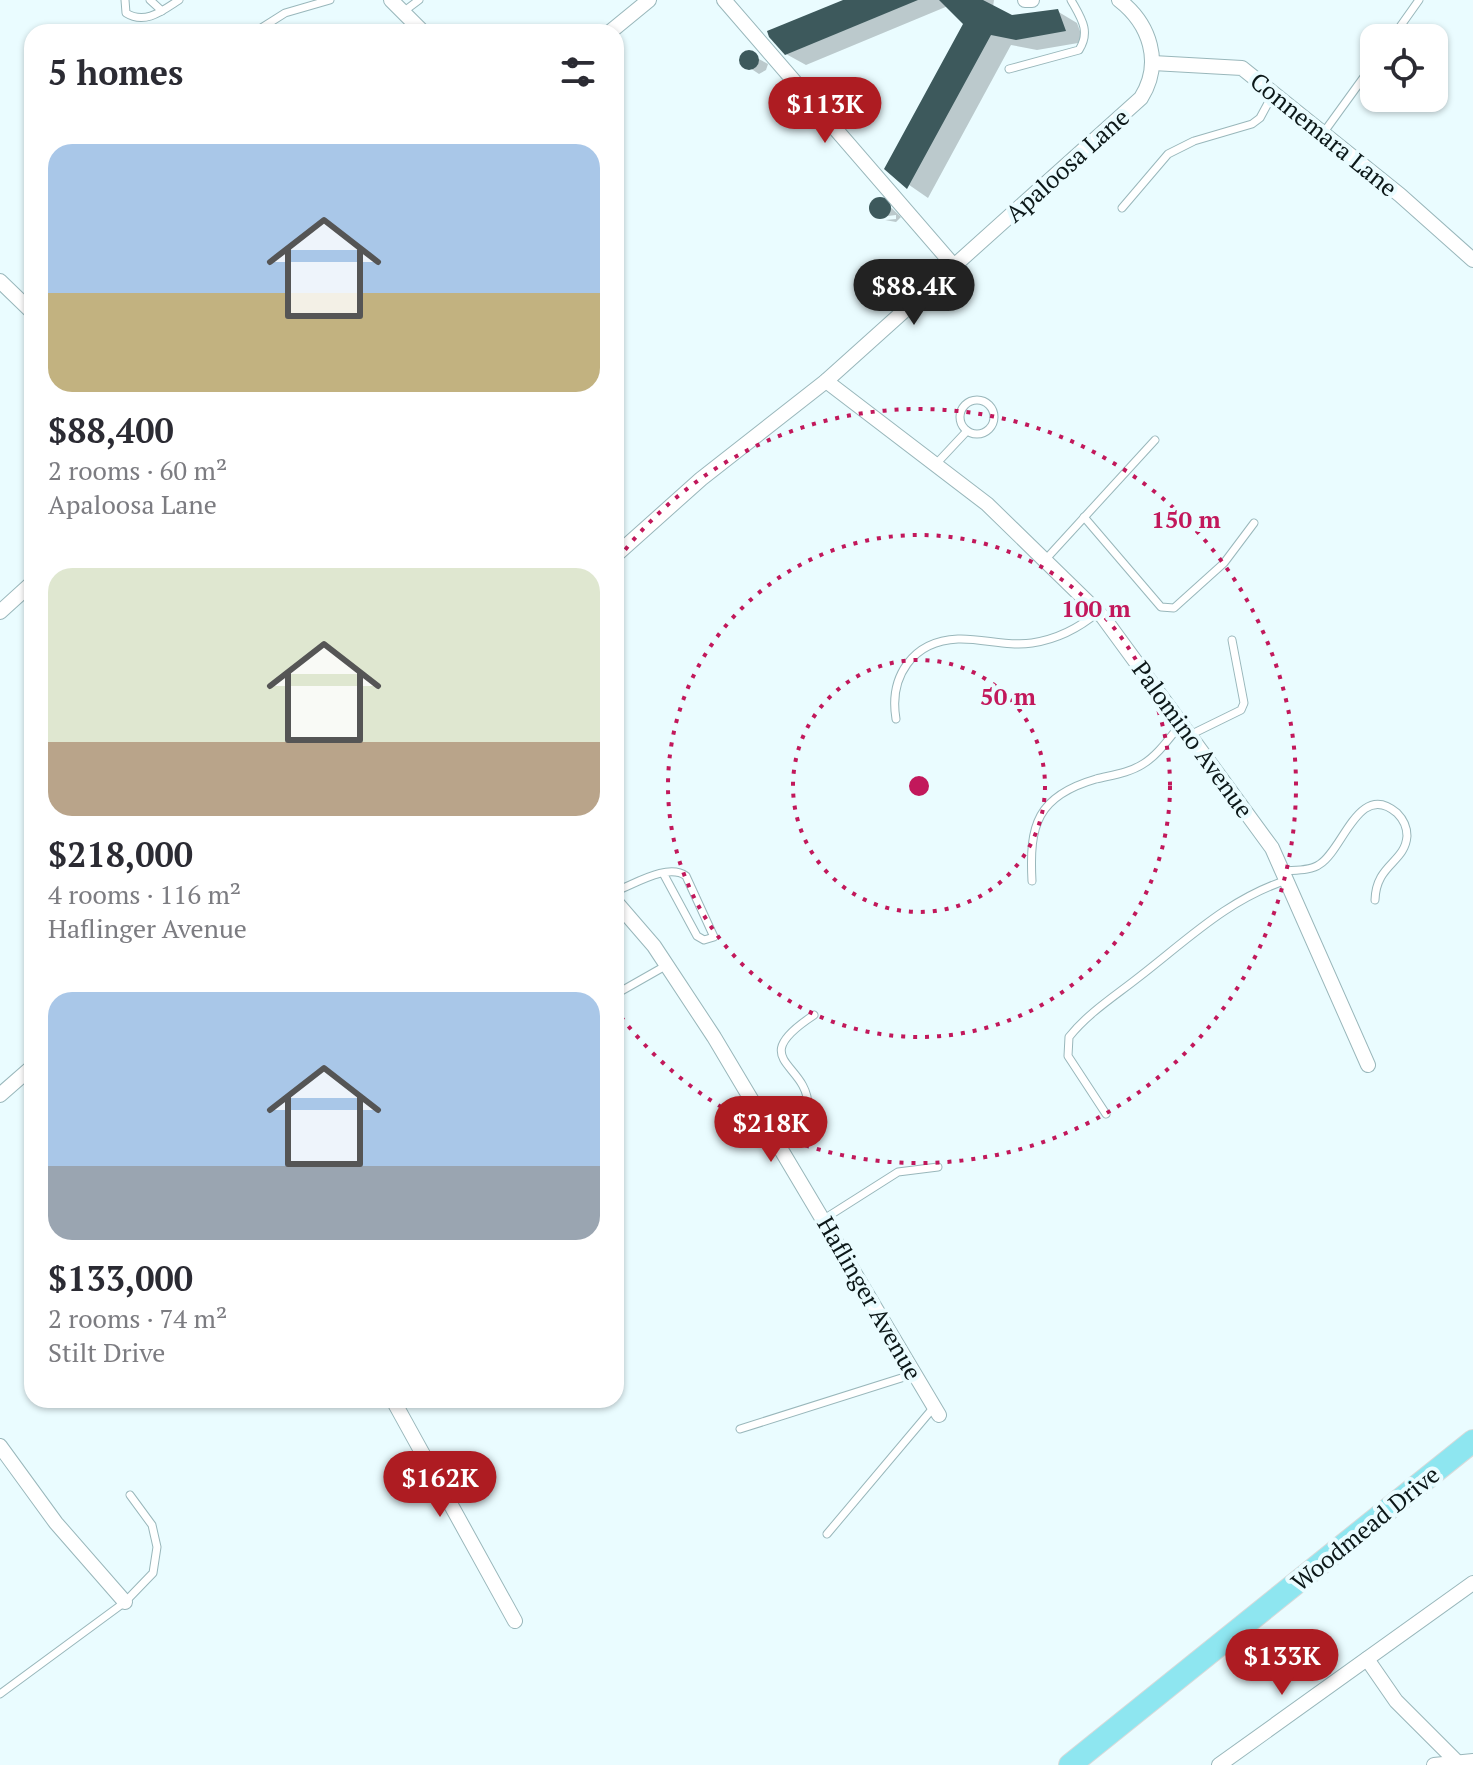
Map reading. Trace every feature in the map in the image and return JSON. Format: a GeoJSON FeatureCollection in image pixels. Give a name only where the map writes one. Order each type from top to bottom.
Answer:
{"type":"FeatureCollection","features":[{"type":"Feature","properties":{"kind":"main road","name":"Woodmead Drive"},"geometry":{"type":"LineString","coordinates":[[1070,1765],[1473,1441]]}},
{"type":"Feature","properties":{"kind":"street"},"geometry":{"type":"LineString","coordinates":[[391,0],[415,24]]}},
{"type":"Feature","properties":{"kind":"street"},"geometry":{"type":"LineString","coordinates":[[620,24],[649,0]]}},
{"type":"Feature","properties":{"kind":"street"},"geometry":{"type":"LineString","coordinates":[[724,0],[954,266]]}},
{"type":"Feature","properties":{"kind":"street"},"geometry":{"type":"LineString","coordinates":[[1025,0],[1032,0]]}},
{"type":"Feature","properties":{"kind":"street"},"geometry":{"type":"LineString","coordinates":[[1119,0],[1130,9],[1147,34],[1153,63]]}},
{"type":"Feature","properties":{"kind":"street","name":"Apaloosa Lane"},"geometry":{"type":"LineString","coordinates":[[624,548],[701,479],[826,381],[1141,98],[1148,87],[1153,63]]}},
{"type":"Feature","properties":{"kind":"street","name":"Connemara Lane"},"geometry":{"type":"LineString","coordinates":[[1153,63],[1238,66],[1324,132],[1473,260]]}},
{"type":"Feature","properties":{"kind":"street"},"geometry":{"type":"LineString","coordinates":[[0,281],[24,304]]}},
{"type":"Feature","properties":{"kind":"street","name":"Palomino Avenue"},"geometry":{"type":"LineString","coordinates":[[826,381],[936,464],[1046,559],[1098,612],[1192,734],[1272,848],[1368,1065]]}},
{"type":"Feature","properties":{"kind":"street"},"geometry":{"type":"LineString","coordinates":[[0,612],[24,590]]}},
{"type":"Feature","properties":{"kind":"street","name":"Haflinger Avenue"},"geometry":{"type":"LineString","coordinates":[[624,912],[667,965],[772,1129],[936,1411]]}},
{"type":"Feature","properties":{"kind":"street"},"geometry":{"type":"LineString","coordinates":[[0,1095],[24,1074]]}},
{"type":"Feature","properties":{"kind":"street"},"geometry":{"type":"LineString","coordinates":[[397,1408],[515,1621]]}},
{"type":"Feature","properties":{"kind":"street"},"geometry":{"type":"LineString","coordinates":[[0,1446],[56,1523],[125,1602]]}},
{"type":"Feature","properties":{"kind":"street"},"geometry":{"type":"LineString","coordinates":[[1219,1765],[1473,1583]]}},
{"type":"Feature","properties":{"kind":"street"},"geometry":{"type":"LineString","coordinates":[[1367,1659],[1396,1701],[1464,1763]]}},
{"type":"Feature","properties":{"kind":"street"},"geometry":{"type":"LineString","coordinates":[[1434,1765],[1464,1763]]}},
{"type":"Feature","properties":{"kind":"lane"},"geometry":{"type":"LineString","coordinates":[[125,0],[126,13],[133,17],[154,16],[179,0]]}},
{"type":"Feature","properties":{"kind":"lane"},"geometry":{"type":"LineString","coordinates":[[150,0],[162,11]]}},
{"type":"Feature","properties":{"kind":"lane"},"geometry":{"type":"LineString","coordinates":[[266,24],[277,16],[330,0]]}},
{"type":"Feature","properties":{"kind":"lane"},"geometry":{"type":"LineString","coordinates":[[403,12],[419,0]]}},
{"type":"Feature","properties":{"kind":"lane"},"geometry":{"type":"LineString","coordinates":[[1009,69],[1079,50],[1086,39],[1085,24],[1071,0]]}},
{"type":"Feature","properties":{"kind":"lane"},"geometry":{"type":"LineString","coordinates":[[1402,24],[1419,0]]}},
{"type":"Feature","properties":{"kind":"lane"},"geometry":{"type":"LineString","coordinates":[[1324,132],[1360,82]]}},
{"type":"Feature","properties":{"kind":"lane"},"geometry":{"type":"LineString","coordinates":[[1122,208],[1168,154],[1194,141],[1252,124],[1260,118],[1274,92]]}},
{"type":"Feature","properties":{"kind":"lane"},"geometry":{"type":"LineString","coordinates":[[972,400],[987,402],[995,416],[989,430],[975,434],[967,431],[960,418],[961,410],[972,400]]}},
{"type":"Feature","properties":{"kind":"lane"},"geometry":{"type":"LineString","coordinates":[[936,464],[967,431]]}},
{"type":"Feature","properties":{"kind":"lane"},"geometry":{"type":"LineString","coordinates":[[1046,559],[1155,440]]}},
{"type":"Feature","properties":{"kind":"lane"},"geometry":{"type":"LineString","coordinates":[[1084,517],[1161,607],[1168,610],[1224,563],[1254,523]]}},
{"type":"Feature","properties":{"kind":"lane"},"geometry":{"type":"LineString","coordinates":[[896,719],[893,701],[898,674],[909,661],[933,646],[957,639],[1030,643],[1067,634],[1098,612]]}},
{"type":"Feature","properties":{"kind":"lane"},"geometry":{"type":"LineString","coordinates":[[1192,734],[1241,710],[1244,703],[1232,640]]}},
{"type":"Feature","properties":{"kind":"lane"},"geometry":{"type":"LineString","coordinates":[[1032,881],[1033,831],[1044,808],[1054,799],[1091,781],[1145,763],[1183,722]]}},
{"type":"Feature","properties":{"kind":"lane"},"geometry":{"type":"LineString","coordinates":[[1106,1114],[1068,1056],[1069,1037],[1108,1000],[1208,921],[1285,875],[1319,866],[1334,850],[1355,815],[1376,806],[1388,808],[1403,820],[1406,839],[1404,850],[1378,877],[1375,900]]}},
{"type":"Feature","properties":{"kind":"lane"},"geometry":{"type":"LineString","coordinates":[[624,888],[663,873],[672,870],[686,876],[714,937],[704,940],[697,936],[663,873]]}},
{"type":"Feature","properties":{"kind":"lane"},"geometry":{"type":"LineString","coordinates":[[624,989],[667,965]]}},
{"type":"Feature","properties":{"kind":"lane"},"geometry":{"type":"LineString","coordinates":[[772,1129],[808,1106],[806,1095],[782,1057],[781,1048],[786,1037],[814,1015]]}},
{"type":"Feature","properties":{"kind":"lane"},"geometry":{"type":"LineString","coordinates":[[824,1219],[898,1172],[938,1167]]}},
{"type":"Feature","properties":{"kind":"lane"},"geometry":{"type":"LineString","coordinates":[[740,1429],[914,1374]]}},
{"type":"Feature","properties":{"kind":"lane"},"geometry":{"type":"LineString","coordinates":[[827,1534],[936,1411]]}},
{"type":"Feature","properties":{"kind":"lane"},"geometry":{"type":"LineString","coordinates":[[0,1694],[125,1602],[153,1573],[157,1547],[152,1525],[130,1495]]}},
{"type":"Feature","properties":{"kind":"building"},"geometry":{"type":"Polygon","coordinates":[[[843,0],[918,0],[785,55],[769,37],[767,31],[843,0]]]}},
{"type":"Feature","properties":{"kind":"building"},"geometry":{"type":"Polygon","coordinates":[[[939,0],[983,0],[1012,15],[1058,9],[1066,31],[1016,40],[991,35],[907,189],[884,169],[963,24],[939,0]]]}},
{"type":"Feature","properties":{"kind":"building"},"geometry":{"type":"Polygon","coordinates":[[[749,50],[756,53],[759,60],[756,67],[749,70],[742,67],[739,60],[742,53],[749,50]]]}},
{"type":"Feature","properties":{"kind":"building"},"geometry":{"type":"Polygon","coordinates":[[[880,197],[888,200],[891,208],[888,216],[880,219],[872,216],[869,208],[872,200],[880,197]]]}}]}
